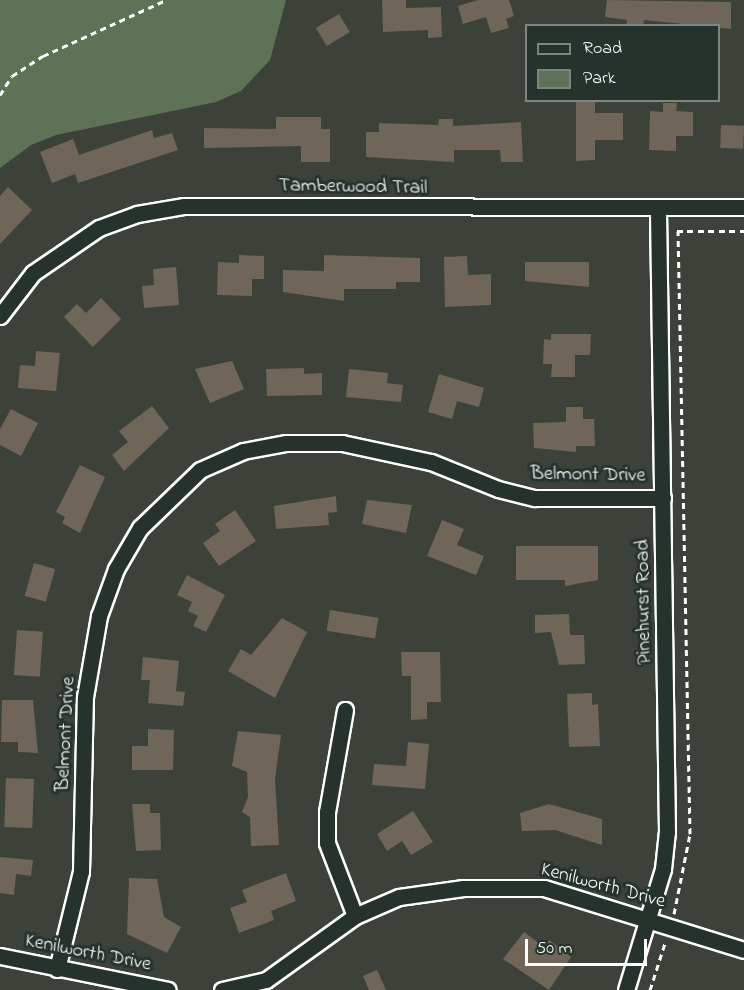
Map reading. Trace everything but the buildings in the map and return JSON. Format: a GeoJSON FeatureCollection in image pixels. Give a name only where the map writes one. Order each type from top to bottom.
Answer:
{"type":"FeatureCollection","features":[{"type":"Feature","properties":{"kind":"street","name":"Tamberwood Trail"},"geometry":{"type":"LineString","coordinates":[[0,316],[41,267],[99,228],[137,214],[184,206],[744,207]]}},
{"type":"Feature","properties":{"kind":"street","name":"Pinehurst Road"},"geometry":{"type":"LineString","coordinates":[[626,990],[665,857],[668,818],[658,208]]}},
{"type":"Feature","properties":{"kind":"street","name":"Belmont Drive"},"geometry":{"type":"LineString","coordinates":[[57,969],[81,871],[85,697],[99,616],[116,569],[140,528],[200,470],[243,451],[286,443],[342,443],[431,462],[498,489],[535,498],[663,498]]}},
{"type":"Feature","properties":{"kind":"street"},"geometry":{"type":"LineString","coordinates":[[345,710],[327,812],[327,843],[355,916]]}},
{"type":"Feature","properties":{"kind":"street","name":"Kenilworth Drive"},"geometry":{"type":"LineString","coordinates":[[222,990],[266,980],[355,916],[399,897],[464,888],[532,888],[648,920],[744,950]]}},
{"type":"Feature","properties":{"kind":"street","name":"Kenilworth Drive"},"geometry":{"type":"LineString","coordinates":[[0,956],[168,990]]}},
{"type":"Feature","properties":{"kind":"path"},"geometry":{"type":"LineString","coordinates":[[0,95],[12,76],[43,56],[166,0]]}},
{"type":"Feature","properties":{"kind":"path"},"geometry":{"type":"LineString","coordinates":[[675,913],[690,834],[678,231],[744,231]]}},
{"type":"Feature","properties":{"kind":"path"},"geometry":{"type":"LineString","coordinates":[[650,990],[666,941]]}},
{"type":"Feature","properties":{"kind":"green space"},"geometry":{"type":"Polygon","coordinates":[[[0,0],[286,0],[270,60],[241,91],[216,102],[56,135],[31,145],[0,168],[0,0]]]}}]}
